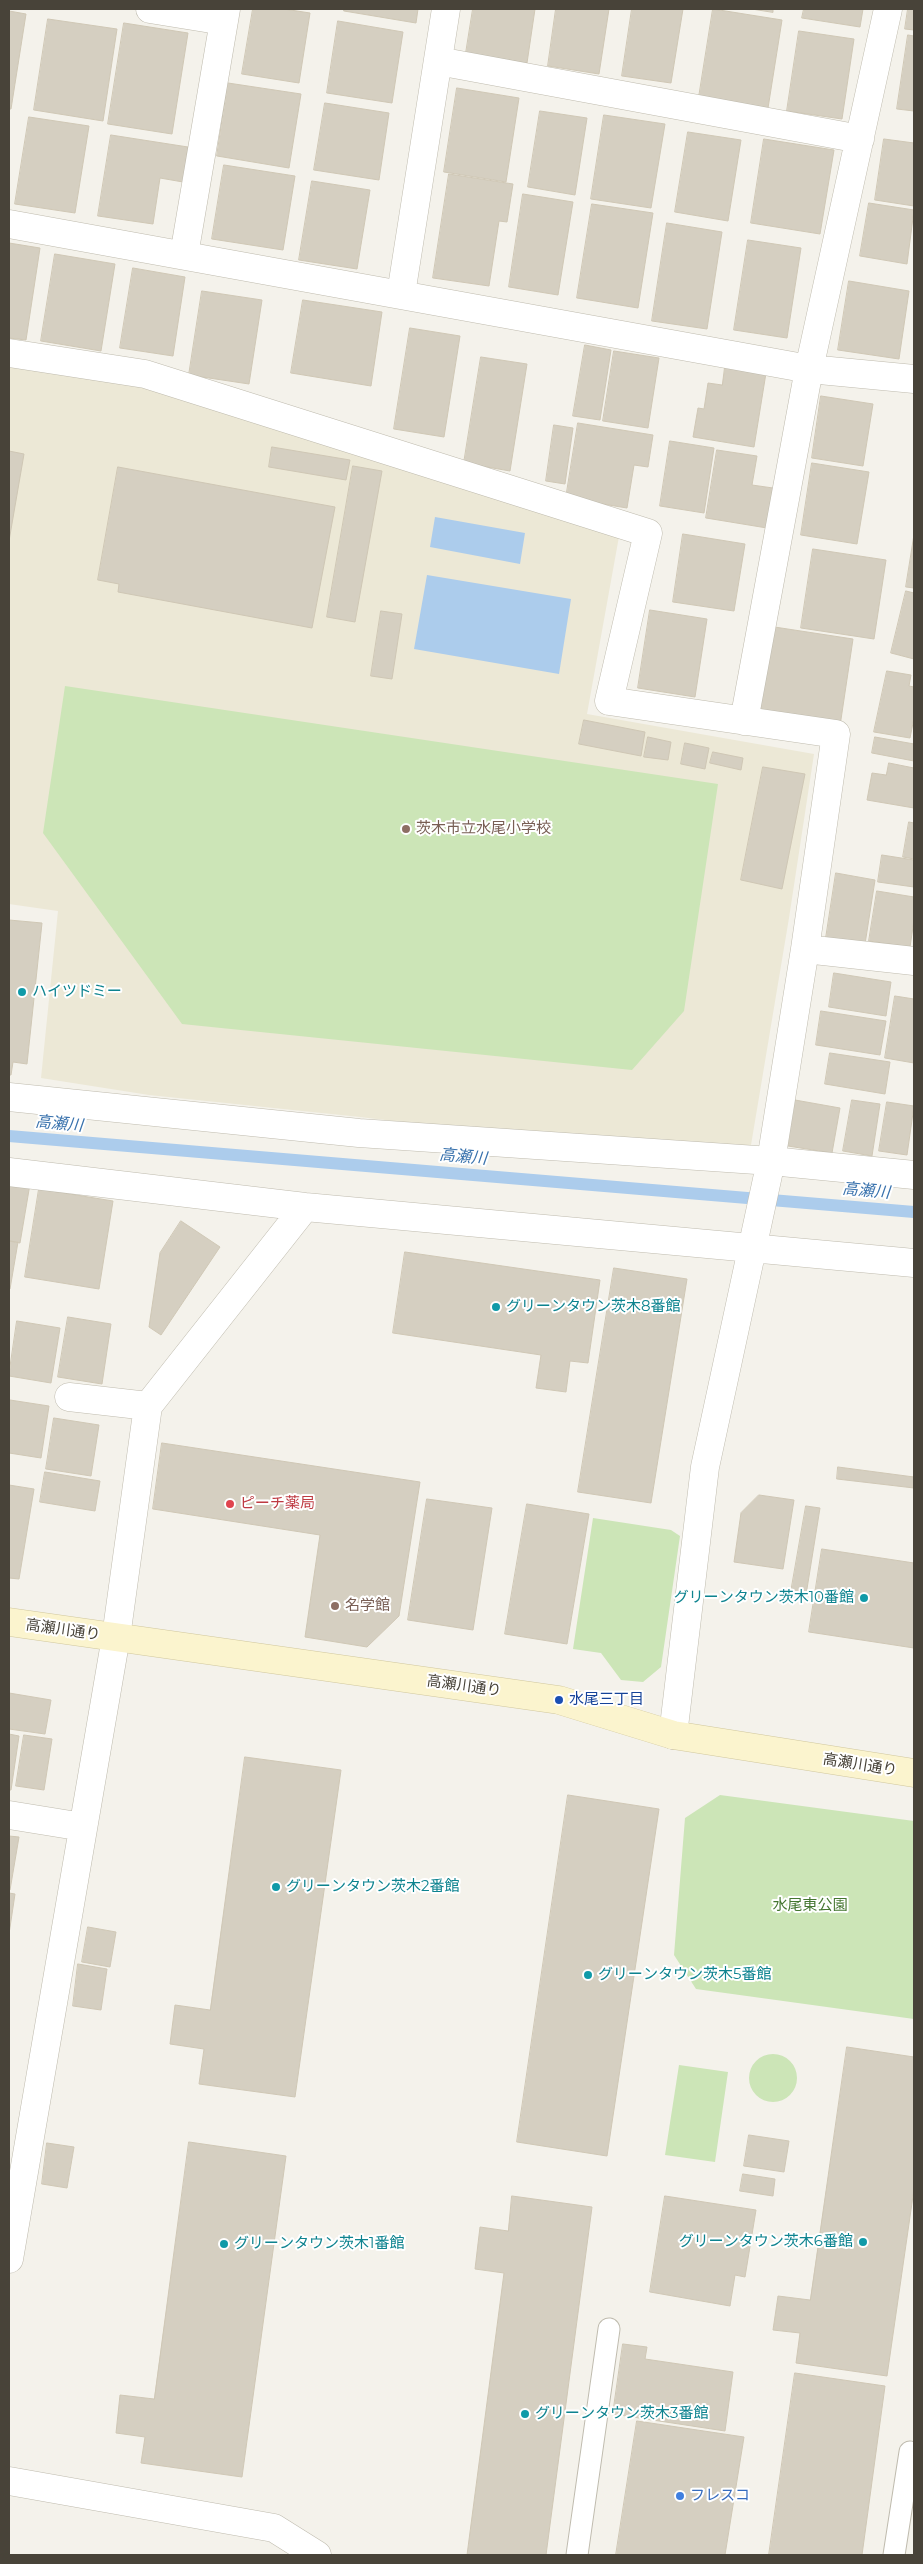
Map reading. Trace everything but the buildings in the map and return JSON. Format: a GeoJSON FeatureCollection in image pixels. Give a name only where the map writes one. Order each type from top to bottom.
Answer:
{"type":"FeatureCollection","features":[{"type":"Feature","properties":{"kind":"street"},"geometry":{"type":"LineString","coordinates":[[150,9],[225,15],[184,255]]}},
{"type":"Feature","properties":{"kind":"street"},"geometry":{"type":"LineString","coordinates":[[401,294],[446,9]]}},
{"type":"Feature","properties":{"kind":"street"},"geometry":{"type":"LineString","coordinates":[[744,721],[809,369],[888,9]]}},
{"type":"Feature","properties":{"kind":"street"},"geometry":{"type":"LineString","coordinates":[[438,61],[860,139]]}},
{"type":"Feature","properties":{"kind":"street"},"geometry":{"type":"LineString","coordinates":[[9,224],[809,369],[914,379]]}},
{"type":"Feature","properties":{"kind":"street"},"geometry":{"type":"LineString","coordinates":[[9,353],[145,374],[648,532],[609,701],[836,734],[805,949],[771,1161],[705,1467],[673,1735]]}},
{"type":"Feature","properties":{"kind":"street"},"geometry":{"type":"LineString","coordinates":[[805,949],[914,961]]}},
{"type":"Feature","properties":{"kind":"street"},"geometry":{"type":"LineString","coordinates":[[9,1097],[359,1133],[771,1161],[914,1175]]}},
{"type":"Feature","properties":{"kind":"street"},"geometry":{"type":"LineString","coordinates":[[9,1172],[305,1207],[914,1263]]}},
{"type":"Feature","properties":{"kind":"street"},"geometry":{"type":"LineString","coordinates":[[9,2258],[18,2156],[84,1827],[116,1637],[148,1406],[305,1207]]}},
{"type":"Feature","properties":{"kind":"street"},"geometry":{"type":"LineString","coordinates":[[69,1397],[148,1406]]}},
{"type":"Feature","properties":{"kind":"street","name":"高瀬川通り"},"geometry":{"type":"LineString","coordinates":[[9,1622],[559,1700],[673,1735],[914,1774]]}},
{"type":"Feature","properties":{"kind":"street"},"geometry":{"type":"LineString","coordinates":[[9,1815],[84,1827]]}},
{"type":"Feature","properties":{"kind":"street"},"geometry":{"type":"LineString","coordinates":[[9,2481],[274,2528],[312,2554]]}},
{"type":"Feature","properties":{"kind":"lane"},"geometry":{"type":"LineString","coordinates":[[578,2555],[609,2329]]}},
{"type":"Feature","properties":{"kind":"lane"},"geometry":{"type":"LineString","coordinates":[[894,2555],[910,2452]]}},
{"type":"Feature","properties":{"kind":"shaded area","name":"茨木市立水尾小学校"},"geometry":{"type":"Polygon","coordinates":[[[9,362],[147,383],[620,531],[587,714],[814,754],[748,1163],[360,1117],[149,1095],[41,1078],[58,911],[9,904],[9,362]]]}},
{"type":"Feature","properties":{"kind":"green space"},"geometry":{"type":"Polygon","coordinates":[[[65,686],[718,784],[684,1011],[632,1070],[182,1024],[43,833],[65,686]]]}},
{"type":"Feature","properties":{"kind":"green space"},"geometry":{"type":"Polygon","coordinates":[[[593,1518],[671,1530],[680,1536],[661,1667],[643,1682],[621,1680],[601,1653],[573,1649],[593,1518]]]}},
{"type":"Feature","properties":{"kind":"green space","name":"水尾東公園"},"geometry":{"type":"Polygon","coordinates":[[[720,1795],[914,1821],[914,2019],[696,1989],[674,1955],[685,1818],[720,1795]]]}},
{"type":"Feature","properties":{"kind":"green space"},"geometry":{"type":"Polygon","coordinates":[[[768,2054],[778,2054],[787,2058],[793,2064],[796,2069],[796,2087],[787,2098],[778,2102],[768,2102],[759,2098],[753,2092],[749,2083],[749,2073],[753,2064],[759,2058],[768,2054]]]}},
{"type":"Feature","properties":{"kind":"green space"},"geometry":{"type":"Polygon","coordinates":[[[679,2065],[728,2072],[715,2162],[665,2155],[679,2065]]]}},
{"type":"Feature","properties":{"kind":"water"},"geometry":{"type":"Polygon","coordinates":[[[435,517],[525,533],[520,564],[430,547],[435,517]]]}},
{"type":"Feature","properties":{"kind":"water"},"geometry":{"type":"Polygon","coordinates":[[[427,575],[571,599],[559,674],[414,649],[427,575]]]}},
{"type":"Feature","properties":{"kind":"waterway","name":"高瀬川"},"geometry":{"type":"LineString","coordinates":[[9,1136],[914,1212]]}},
{"type":"Feature","properties":{"kind":"place","name":"茨木市立水尾小学校"},"geometry":{"type":"Point","coordinates":[406,829]}},
{"type":"Feature","properties":{"kind":"place","name":"ハイツドミー"},"geometry":{"type":"Point","coordinates":[22,992]}},
{"type":"Feature","properties":{"kind":"place","name":"グリーンタウン茨木8番館"},"geometry":{"type":"Point","coordinates":[496,1307]}},
{"type":"Feature","properties":{"kind":"place","name":"ピーチ薬局"},"geometry":{"type":"Point","coordinates":[230,1504]}},
{"type":"Feature","properties":{"kind":"place","name":"グリーンタウン茨木10番館"},"geometry":{"type":"Point","coordinates":[864,1598]}},
{"type":"Feature","properties":{"kind":"place","name":"名学館"},"geometry":{"type":"Point","coordinates":[335,1606]}},
{"type":"Feature","properties":{"kind":"place","name":"水尾三丁目"},"geometry":{"type":"Point","coordinates":[559,1700]}},
{"type":"Feature","properties":{"kind":"place","name":"グリーンタウン茨木2番館"},"geometry":{"type":"Point","coordinates":[276,1887]}},
{"type":"Feature","properties":{"kind":"place","name":"グリーンタウン茨木5番館"},"geometry":{"type":"Point","coordinates":[588,1975]}},
{"type":"Feature","properties":{"kind":"place","name":"グリーンタウン茨木6番館"},"geometry":{"type":"Point","coordinates":[863,2242]}},
{"type":"Feature","properties":{"kind":"place","name":"グリーンタウン茨木1番館"},"geometry":{"type":"Point","coordinates":[224,2244]}},
{"type":"Feature","properties":{"kind":"place","name":"グリーンタウン茨木3番館"},"geometry":{"type":"Point","coordinates":[525,2414]}},
{"type":"Feature","properties":{"kind":"place","name":"フレスコ"},"geometry":{"type":"Point","coordinates":[680,2496]}}]}
